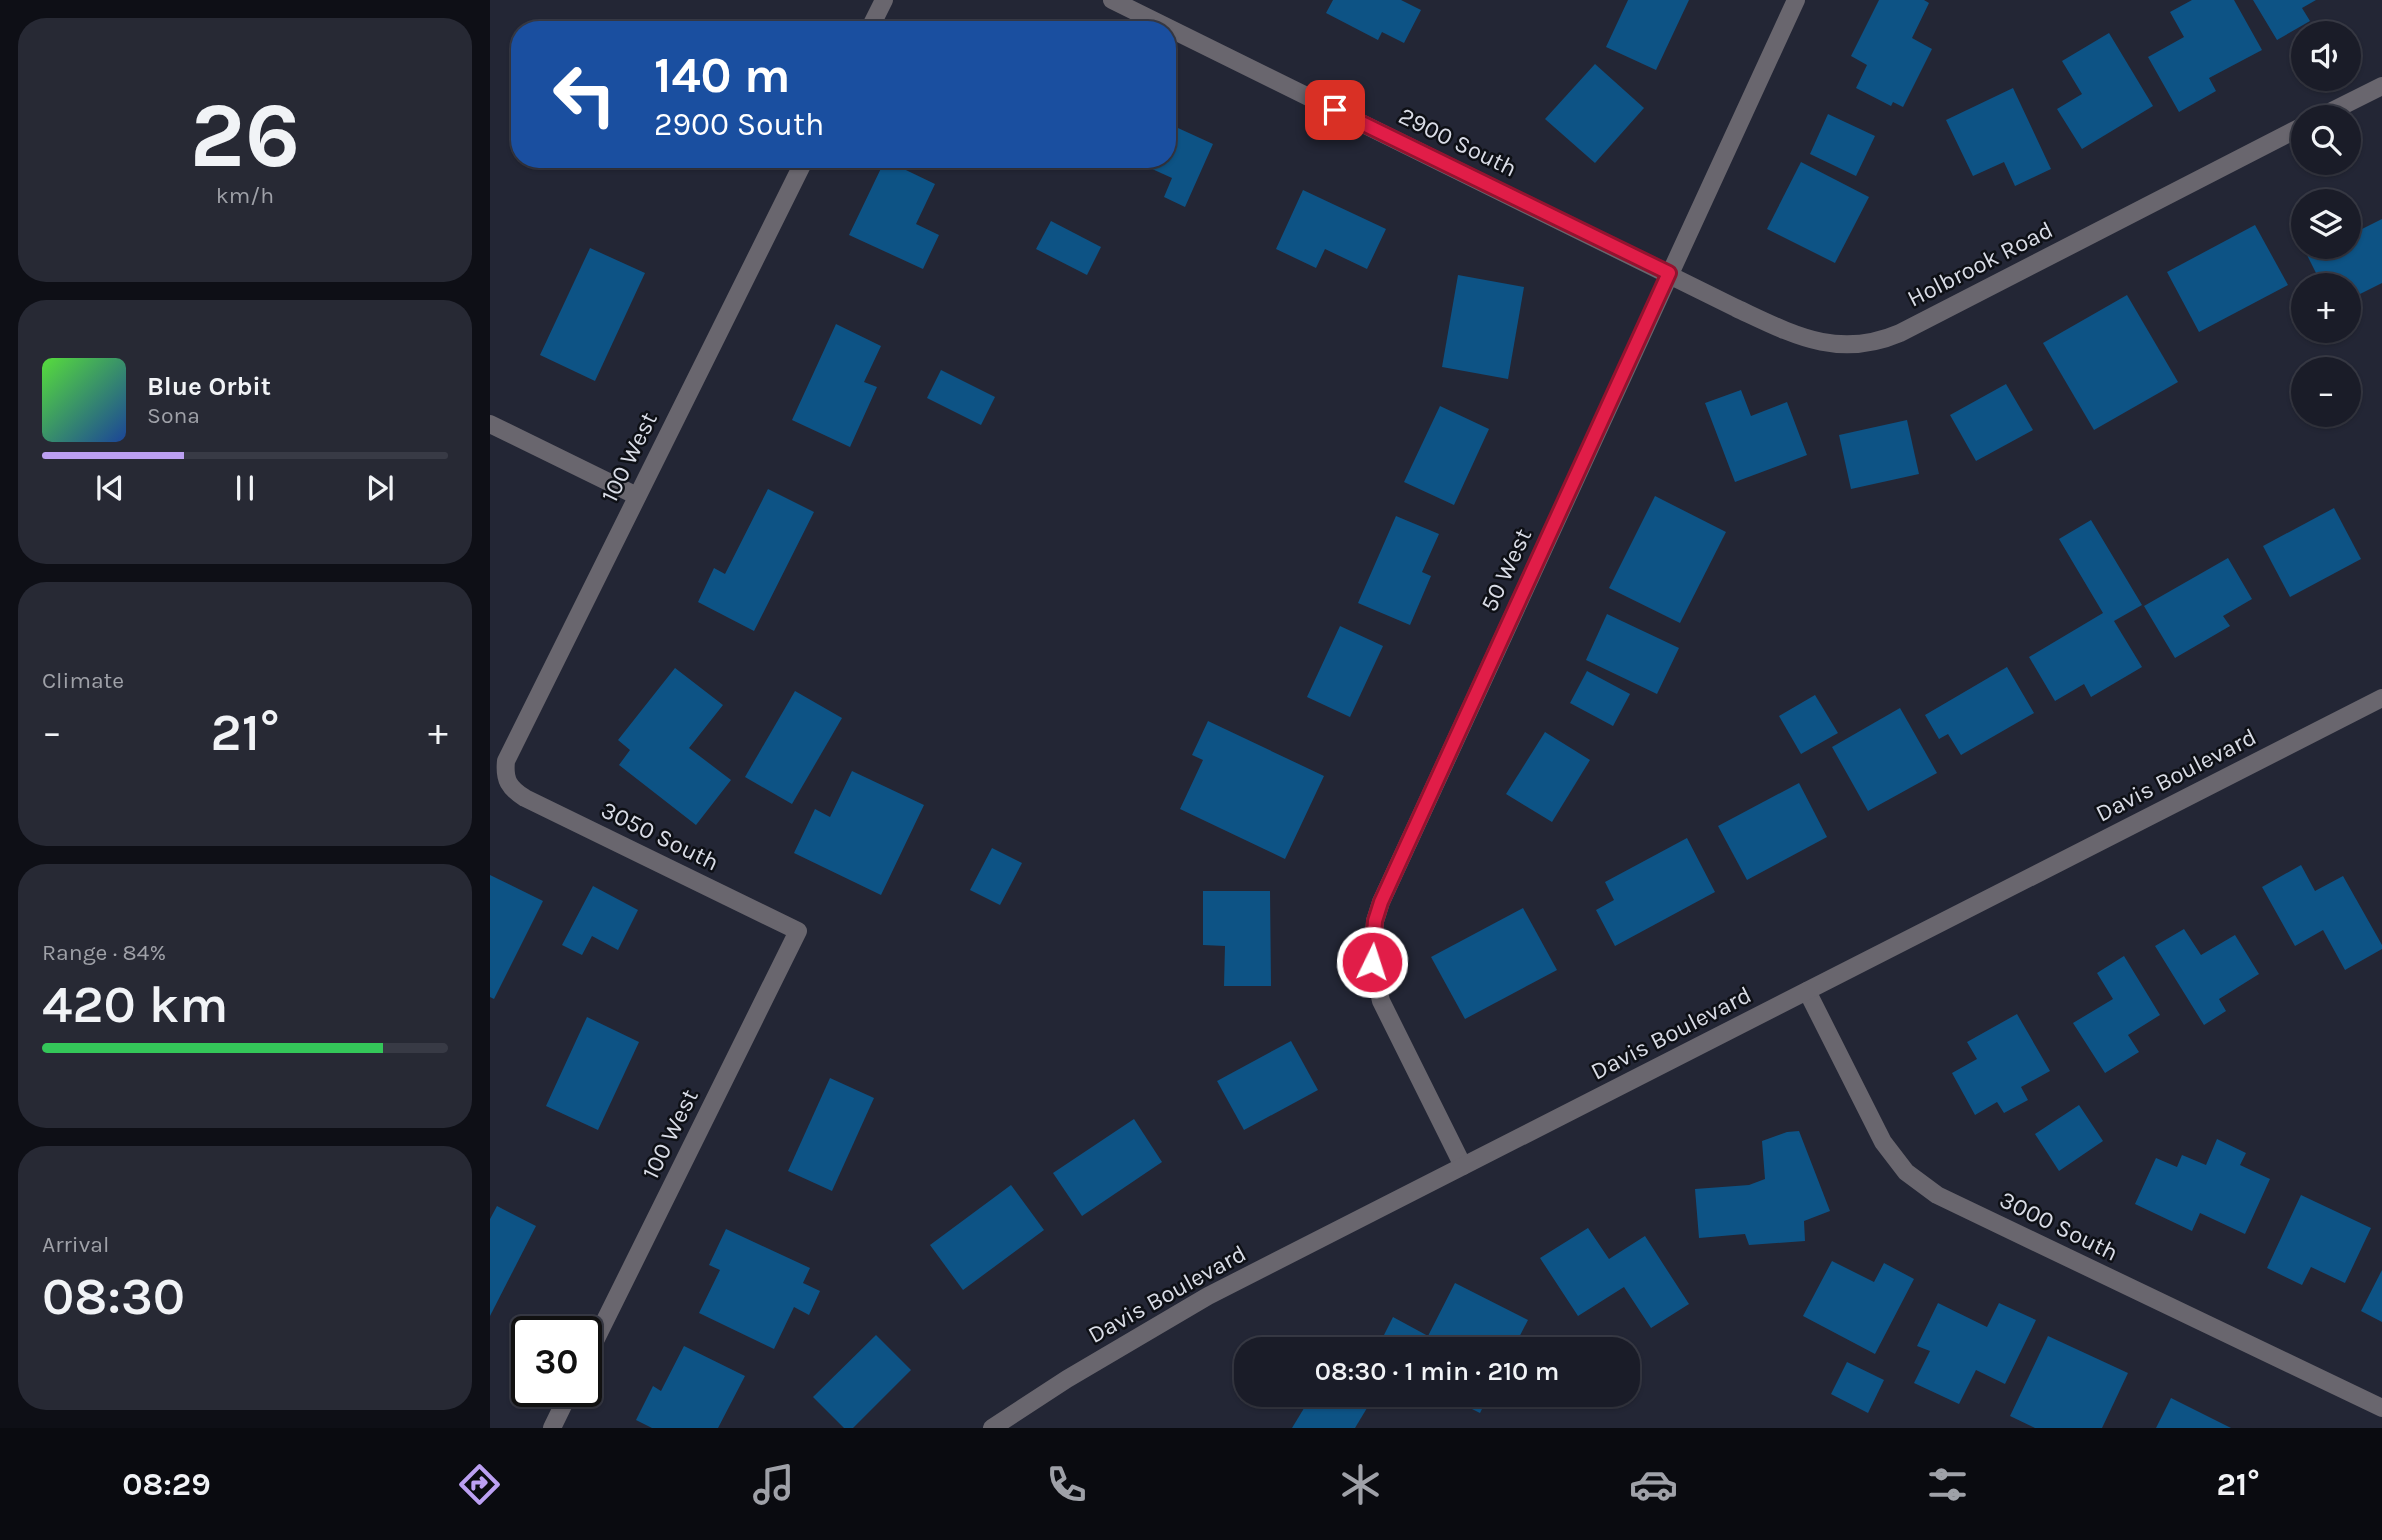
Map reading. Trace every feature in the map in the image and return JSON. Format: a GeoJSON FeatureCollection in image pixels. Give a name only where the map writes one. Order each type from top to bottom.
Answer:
{"type":"FeatureCollection","features":[{"type":"Feature","properties":{"kind":"street"},"geometry":{"type":"LineString","coordinates":[[874,21],[884,0]]}},
{"type":"Feature","properties":{"kind":"street","name":"2900 South"},"geometry":{"type":"LineString","coordinates":[[1112,0],[1155,21]]}},
{"type":"Feature","properties":{"kind":"street","name":"50 West"},"geometry":{"type":"LineString","coordinates":[[1463,1166],[1381,1002],[1372,962],[1375,921],[1381,902],[1796,0]]}},
{"type":"Feature","properties":{"kind":"street","name":"2900 South"},"geometry":{"type":"LineString","coordinates":[[1176,31],[1669,273]]}},
{"type":"Feature","properties":{"kind":"street"},"geometry":{"type":"LineString","coordinates":[[2344,105],[2382,86]]}},
{"type":"Feature","properties":{"kind":"street","name":"Holbrook Road"},"geometry":{"type":"LineString","coordinates":[[1669,273],[1736,308],[1803,338],[1846,345],[1884,340],[2291,132]]}},
{"type":"Feature","properties":{"kind":"street","name":"100 West"},"geometry":{"type":"LineString","coordinates":[[506,779],[509,752],[801,168]]}},
{"type":"Feature","properties":{"kind":"street"},"geometry":{"type":"LineString","coordinates":[[490,424],[637,496]]}},
{"type":"Feature","properties":{"kind":"street","name":"Davis Boulevard"},"geometry":{"type":"LineString","coordinates":[[992,1428],[1067,1379],[1208,1296],[2382,698]]}},
{"type":"Feature","properties":{"kind":"street","name":"3050 South"},"geometry":{"type":"LineString","coordinates":[[506,779],[510,787],[525,799],[798,931]]}},
{"type":"Feature","properties":{"kind":"street","name":"100 West"},"geometry":{"type":"LineString","coordinates":[[602,1327],[798,931]]}},
{"type":"Feature","properties":{"kind":"street","name":"3000 South"},"geometry":{"type":"LineString","coordinates":[[1807,991],[1883,1142],[1906,1172],[1921,1185],[2382,1408]]}},
{"type":"Feature","properties":{"kind":"street"},"geometry":{"type":"LineString","coordinates":[[552,1428],[562,1407]]}},
{"type":"Feature","properties":{"kind":"building"},"geometry":{"type":"Polygon","coordinates":[[[1333,0],[1401,0],[1421,10],[1404,43],[1382,32],[1378,40],[1326,13],[1333,0]]]}},
{"type":"Feature","properties":{"kind":"building"},"geometry":{"type":"Polygon","coordinates":[[[1628,0],[1689,0],[1656,70],[1606,47],[1628,0]]]}},
{"type":"Feature","properties":{"kind":"building"},"geometry":{"type":"Polygon","coordinates":[[[1879,0],[1924,0],[1929,3],[1912,38],[1932,49],[1903,107],[1893,102],[1891,106],[1856,88],[1867,65],[1851,56],[1879,0]]]}},
{"type":"Feature","properties":{"kind":"building"},"geometry":{"type":"Polygon","coordinates":[[[2192,0],[2234,0],[2262,50],[2209,78],[2216,91],[2179,112],[2148,57],[2184,37],[2170,12],[2192,0]]]}},
{"type":"Feature","properties":{"kind":"building"},"geometry":{"type":"Polygon","coordinates":[[[2253,0],[2316,0],[2302,8],[2310,21],[2291,21],[2291,32],[2277,40],[2253,0]]]}},
{"type":"Feature","properties":{"kind":"building"},"geometry":{"type":"Polygon","coordinates":[[[2109,33],[2153,106],[2082,149],[2057,109],[2082,94],[2062,61],[2109,33]]]}},
{"type":"Feature","properties":{"kind":"building"},"geometry":{"type":"Polygon","coordinates":[[[1595,64],[1644,108],[1595,163],[1545,119],[1595,64]]]}},
{"type":"Feature","properties":{"kind":"building"},"geometry":{"type":"Polygon","coordinates":[[[2013,88],[2051,169],[2015,186],[2004,162],[1973,176],[1946,120],[2013,88]]]}},
{"type":"Feature","properties":{"kind":"building"},"geometry":{"type":"Polygon","coordinates":[[[1828,114],[1875,136],[1856,176],[1810,154],[1828,114]]]}},
{"type":"Feature","properties":{"kind":"building"},"geometry":{"type":"Polygon","coordinates":[[[1176,127],[1213,144],[1185,207],[1164,197],[1172,178],[1150,168],[1176,168],[1176,127]]]}},
{"type":"Feature","properties":{"kind":"building"},"geometry":{"type":"Polygon","coordinates":[[[1801,162],[1869,197],[1835,263],[1767,229],[1801,162]]]}},
{"type":"Feature","properties":{"kind":"building"},"geometry":{"type":"Polygon","coordinates":[[[881,168],[902,168],[935,184],[916,224],[939,235],[923,269],[849,235],[881,168]]]}},
{"type":"Feature","properties":{"kind":"building"},"geometry":{"type":"Polygon","coordinates":[[[1303,190],[1386,229],[1367,269],[1325,249],[1316,268],[1276,249],[1303,190]]]}},
{"type":"Feature","properties":{"kind":"building"},"geometry":{"type":"Polygon","coordinates":[[[2382,219],[2382,283],[2361,294],[2361,273],[2316,273],[2309,259],[2361,259],[2361,230],[2382,219]]]}},
{"type":"Feature","properties":{"kind":"building"},"geometry":{"type":"Polygon","coordinates":[[[1051,221],[1101,247],[1087,275],[1036,249],[1051,221]]]}},
{"type":"Feature","properties":{"kind":"building"},"geometry":{"type":"Polygon","coordinates":[[[2255,225],[2288,285],[2199,332],[2167,272],[2255,225]]]}},
{"type":"Feature","properties":{"kind":"building"},"geometry":{"type":"Polygon","coordinates":[[[590,248],[645,273],[595,381],[540,355],[590,248]]]}},
{"type":"Feature","properties":{"kind":"building"},"geometry":{"type":"Polygon","coordinates":[[[1458,275],[1524,287],[1508,379],[1442,367],[1458,275]]]}},
{"type":"Feature","properties":{"kind":"building"},"geometry":{"type":"Polygon","coordinates":[[[2127,295],[2178,382],[2094,430],[2043,343],[2127,295]]]}},
{"type":"Feature","properties":{"kind":"building"},"geometry":{"type":"Polygon","coordinates":[[[836,324],[881,346],[864,382],[877,387],[850,447],[792,420],[836,324]]]}},
{"type":"Feature","properties":{"kind":"building"},"geometry":{"type":"Polygon","coordinates":[[[941,370],[995,397],[981,425],[927,398],[941,370]]]}},
{"type":"Feature","properties":{"kind":"building"},"geometry":{"type":"Polygon","coordinates":[[[2006,384],[2033,430],[1976,461],[1950,415],[2006,384]]]}},
{"type":"Feature","properties":{"kind":"building"},"geometry":{"type":"Polygon","coordinates":[[[1741,390],[1751,416],[1787,402],[1807,455],[1735,482],[1705,403],[1741,390]]]}},
{"type":"Feature","properties":{"kind":"building"},"geometry":{"type":"Polygon","coordinates":[[[1440,406],[1489,429],[1454,505],[1404,482],[1440,406]]]}},
{"type":"Feature","properties":{"kind":"building"},"geometry":{"type":"Polygon","coordinates":[[[1907,420],[1919,474],[1851,489],[1839,435],[1907,420]]]}},
{"type":"Feature","properties":{"kind":"building"},"geometry":{"type":"Polygon","coordinates":[[[768,489],[814,512],[754,631],[698,602],[714,568],[725,574],[768,489]]]}},
{"type":"Feature","properties":{"kind":"building"},"geometry":{"type":"Polygon","coordinates":[[[1655,496],[1726,532],[1680,623],[1609,588],[1655,496]]]}},
{"type":"Feature","properties":{"kind":"building"},"geometry":{"type":"Polygon","coordinates":[[[2334,508],[2361,559],[2290,597],[2263,546],[2334,508]]]}},
{"type":"Feature","properties":{"kind":"building"},"geometry":{"type":"Polygon","coordinates":[[[1396,516],[1439,534],[1422,572],[1431,576],[1410,625],[1358,603],[1396,516]]]}},
{"type":"Feature","properties":{"kind":"building"},"geometry":{"type":"Polygon","coordinates":[[[2091,520],[2142,605],[2114,621],[2142,667],[2091,697],[2084,684],[2055,701],[2029,657],[2103,613],[2059,539],[2091,520]]]}},
{"type":"Feature","properties":{"kind":"building"},"geometry":{"type":"Polygon","coordinates":[[[2228,558],[2252,599],[2223,616],[2230,626],[2175,658],[2144,606],[2228,558]]]}},
{"type":"Feature","properties":{"kind":"building"},"geometry":{"type":"Polygon","coordinates":[[[1607,614],[1679,648],[1657,694],[1586,660],[1607,614]]]}},
{"type":"Feature","properties":{"kind":"building"},"geometry":{"type":"Polygon","coordinates":[[[1340,626],[1383,646],[1350,717],[1307,697],[1340,626]]]}},
{"type":"Feature","properties":{"kind":"building"},"geometry":{"type":"Polygon","coordinates":[[[2007,667],[2034,713],[1961,755],[1948,734],[1939,739],[1925,715],[2007,667]]]}},
{"type":"Feature","properties":{"kind":"building"},"geometry":{"type":"Polygon","coordinates":[[[675,668],[723,705],[689,748],[731,780],[696,825],[619,765],[630,750],[618,740],[675,668]]]}},
{"type":"Feature","properties":{"kind":"building"},"geometry":{"type":"Polygon","coordinates":[[[1587,671],[1630,694],[1613,726],[1570,703],[1587,671]]]}},
{"type":"Feature","properties":{"kind":"building"},"geometry":{"type":"Polygon","coordinates":[[[795,691],[842,718],[792,804],[745,777],[795,691]]]}},
{"type":"Feature","properties":{"kind":"building"},"geometry":{"type":"Polygon","coordinates":[[[1815,695],[1838,733],[1801,754],[1779,716],[1815,695]]]}},
{"type":"Feature","properties":{"kind":"building"},"geometry":{"type":"Polygon","coordinates":[[[1900,708],[1937,773],[1868,811],[1832,747],[1900,708]]]}},
{"type":"Feature","properties":{"kind":"building"},"geometry":{"type":"Polygon","coordinates":[[[1208,721],[1324,776],[1285,859],[1180,809],[1203,760],[1192,755],[1208,721]]]}},
{"type":"Feature","properties":{"kind":"building"},"geometry":{"type":"Polygon","coordinates":[[[1545,732],[1590,760],[1552,822],[1506,794],[1545,732]]]}},
{"type":"Feature","properties":{"kind":"building"},"geometry":{"type":"Polygon","coordinates":[[[852,771],[924,805],[881,895],[794,853],[815,809],[830,817],[852,771]]]}},
{"type":"Feature","properties":{"kind":"building"},"geometry":{"type":"Polygon","coordinates":[[[1799,783],[1827,837],[1747,880],[1718,826],[1799,783]]]}},
{"type":"Feature","properties":{"kind":"building"},"geometry":{"type":"Polygon","coordinates":[[[1687,838],[1715,892],[1615,946],[1596,910],[1614,900],[1605,882],[1687,838]]]}},
{"type":"Feature","properties":{"kind":"building"},"geometry":{"type":"Polygon","coordinates":[[[992,848],[1022,863],[1000,905],[970,890],[992,848]]]}},
{"type":"Feature","properties":{"kind":"building"},"geometry":{"type":"Polygon","coordinates":[[[2301,865],[2315,891],[2343,876],[2382,949],[2345,970],[2323,930],[2295,946],[2262,887],[2301,865]]]}},
{"type":"Feature","properties":{"kind":"building"},"geometry":{"type":"Polygon","coordinates":[[[490,875],[543,901],[494,999],[490,997],[490,875]]]}},
{"type":"Feature","properties":{"kind":"building"},"geometry":{"type":"Polygon","coordinates":[[[593,886],[638,910],[618,950],[592,936],[582,955],[562,945],[593,886]]]}},
{"type":"Feature","properties":{"kind":"building"},"geometry":{"type":"Polygon","coordinates":[[[1203,891],[1270,891],[1271,986],[1224,986],[1225,946],[1203,945],[1203,891]]]}},
{"type":"Feature","properties":{"kind":"building"},"geometry":{"type":"Polygon","coordinates":[[[1523,908],[1557,970],[1465,1019],[1431,957],[1523,908]]]}},
{"type":"Feature","properties":{"kind":"building"},"geometry":{"type":"Polygon","coordinates":[[[2184,929],[2201,955],[2235,935],[2259,974],[2219,999],[2226,1011],[2204,1025],[2155,946],[2184,929]]]}},
{"type":"Feature","properties":{"kind":"building"},"geometry":{"type":"Polygon","coordinates":[[[2124,956],[2160,1015],[2128,1035],[2139,1052],[2105,1073],[2073,1023],[2113,999],[2097,973],[2124,956]]]}},
{"type":"Feature","properties":{"kind":"building"},"geometry":{"type":"Polygon","coordinates":[[[2017,1014],[2050,1071],[2021,1087],[2028,1100],[2004,1113],[1997,1102],[1975,1115],[1952,1073],[1977,1059],[1967,1042],[2017,1014]]]}},
{"type":"Feature","properties":{"kind":"building"},"geometry":{"type":"Polygon","coordinates":[[[587,1017],[639,1042],[598,1130],[546,1106],[587,1017]]]}},
{"type":"Feature","properties":{"kind":"building"},"geometry":{"type":"Polygon","coordinates":[[[1291,1041],[1318,1090],[1244,1130],[1217,1081],[1291,1041]]]}},
{"type":"Feature","properties":{"kind":"building"},"geometry":{"type":"Polygon","coordinates":[[[830,1078],[874,1098],[832,1191],[788,1171],[830,1078]]]}},
{"type":"Feature","properties":{"kind":"building"},"geometry":{"type":"Polygon","coordinates":[[[2079,1105],[2103,1141],[2059,1171],[2035,1134],[2079,1105]]]}},
{"type":"Feature","properties":{"kind":"building"},"geometry":{"type":"Polygon","coordinates":[[[1134,1119],[1162,1162],[1082,1216],[1053,1173],[1134,1119]]]}},
{"type":"Feature","properties":{"kind":"building"},"geometry":{"type":"Polygon","coordinates":[[[1799,1131],[1830,1211],[1804,1221],[1805,1241],[1749,1245],[1745,1234],[1699,1238],[1695,1189],[1749,1185],[1765,1179],[1762,1141],[1787,1132],[1799,1131]]]}},
{"type":"Feature","properties":{"kind":"building"},"geometry":{"type":"Polygon","coordinates":[[[2217,1139],[2246,1153],[2240,1165],[2270,1179],[2245,1234],[2200,1213],[2192,1231],[2135,1204],[2156,1158],[2177,1167],[2182,1155],[2206,1165],[2217,1139]]]}},
{"type":"Feature","properties":{"kind":"building"},"geometry":{"type":"Polygon","coordinates":[[[1011,1185],[1044,1230],[963,1290],[930,1245],[1011,1185]]]}},
{"type":"Feature","properties":{"kind":"building"},"geometry":{"type":"Polygon","coordinates":[[[2301,1195],[2371,1228],[2345,1283],[2311,1267],[2302,1285],[2267,1268],[2301,1195]]]}},
{"type":"Feature","properties":{"kind":"building"},"geometry":{"type":"Polygon","coordinates":[[[497,1206],[536,1226],[490,1316],[490,1219],[497,1206]]]}},
{"type":"Feature","properties":{"kind":"building"},"geometry":{"type":"Polygon","coordinates":[[[1588,1228],[1609,1259],[1645,1236],[1689,1304],[1651,1328],[1624,1287],[1578,1316],[1540,1258],[1588,1228]]]}},
{"type":"Feature","properties":{"kind":"building"},"geometry":{"type":"Polygon","coordinates":[[[726,1229],[810,1268],[803,1283],[820,1291],[809,1315],[794,1307],[774,1349],[699,1313],[720,1270],[709,1265],[726,1229]]]}},
{"type":"Feature","properties":{"kind":"building"},"geometry":{"type":"Polygon","coordinates":[[[1832,1261],[1874,1282],[1884,1263],[1914,1279],[1875,1354],[1803,1316],[1832,1261]]]}},
{"type":"Feature","properties":{"kind":"building"},"geometry":{"type":"Polygon","coordinates":[[[2382,1270],[2382,1322],[2361,1311],[2382,1270]]]}},
{"type":"Feature","properties":{"kind":"building"},"geometry":{"type":"Polygon","coordinates":[[[1455,1283],[1528,1320],[1519,1337],[1383,1337],[1393,1317],[1428,1336],[1455,1283]]]}},
{"type":"Feature","properties":{"kind":"building"},"geometry":{"type":"Polygon","coordinates":[[[1938,1303],[1987,1327],[1999,1303],[2036,1320],[2005,1384],[1976,1370],[1959,1404],[1914,1383],[1930,1351],[1917,1346],[1938,1303]]]}},
{"type":"Feature","properties":{"kind":"building"},"geometry":{"type":"Polygon","coordinates":[[[876,1335],[911,1370],[853,1428],[844,1428],[813,1397],[876,1335]]]}},
{"type":"Feature","properties":{"kind":"building"},"geometry":{"type":"Polygon","coordinates":[[[2048,1336],[2128,1373],[2102,1428],[2035,1428],[2010,1416],[2048,1336]]]}},
{"type":"Feature","properties":{"kind":"building"},"geometry":{"type":"Polygon","coordinates":[[[684,1346],[745,1376],[718,1428],[652,1428],[636,1420],[653,1386],[661,1391],[684,1346]]]}},
{"type":"Feature","properties":{"kind":"building"},"geometry":{"type":"Polygon","coordinates":[[[1847,1362],[1884,1380],[1868,1413],[1831,1394],[1847,1362]]]}},
{"type":"Feature","properties":{"kind":"building"},"geometry":{"type":"Polygon","coordinates":[[[2171,1398],[2231,1428],[2156,1428],[2171,1398]]]}},
{"type":"Feature","properties":{"kind":"building"},"geometry":{"type":"Polygon","coordinates":[[[1305,1407],[1367,1408],[1355,1428],[1292,1428],[1305,1407]]]}},
{"type":"Feature","properties":{"kind":"building"},"geometry":{"type":"Polygon","coordinates":[[[1468,1407],[1483,1407],[1480,1413],[1468,1407]]]}},
{"type":"Feature","properties":{"kind":"route"},"geometry":{"type":"LineString","coordinates":[[1335,110],[1669,273],[1381,902],[1372,941],[1372,962]]}}]}
